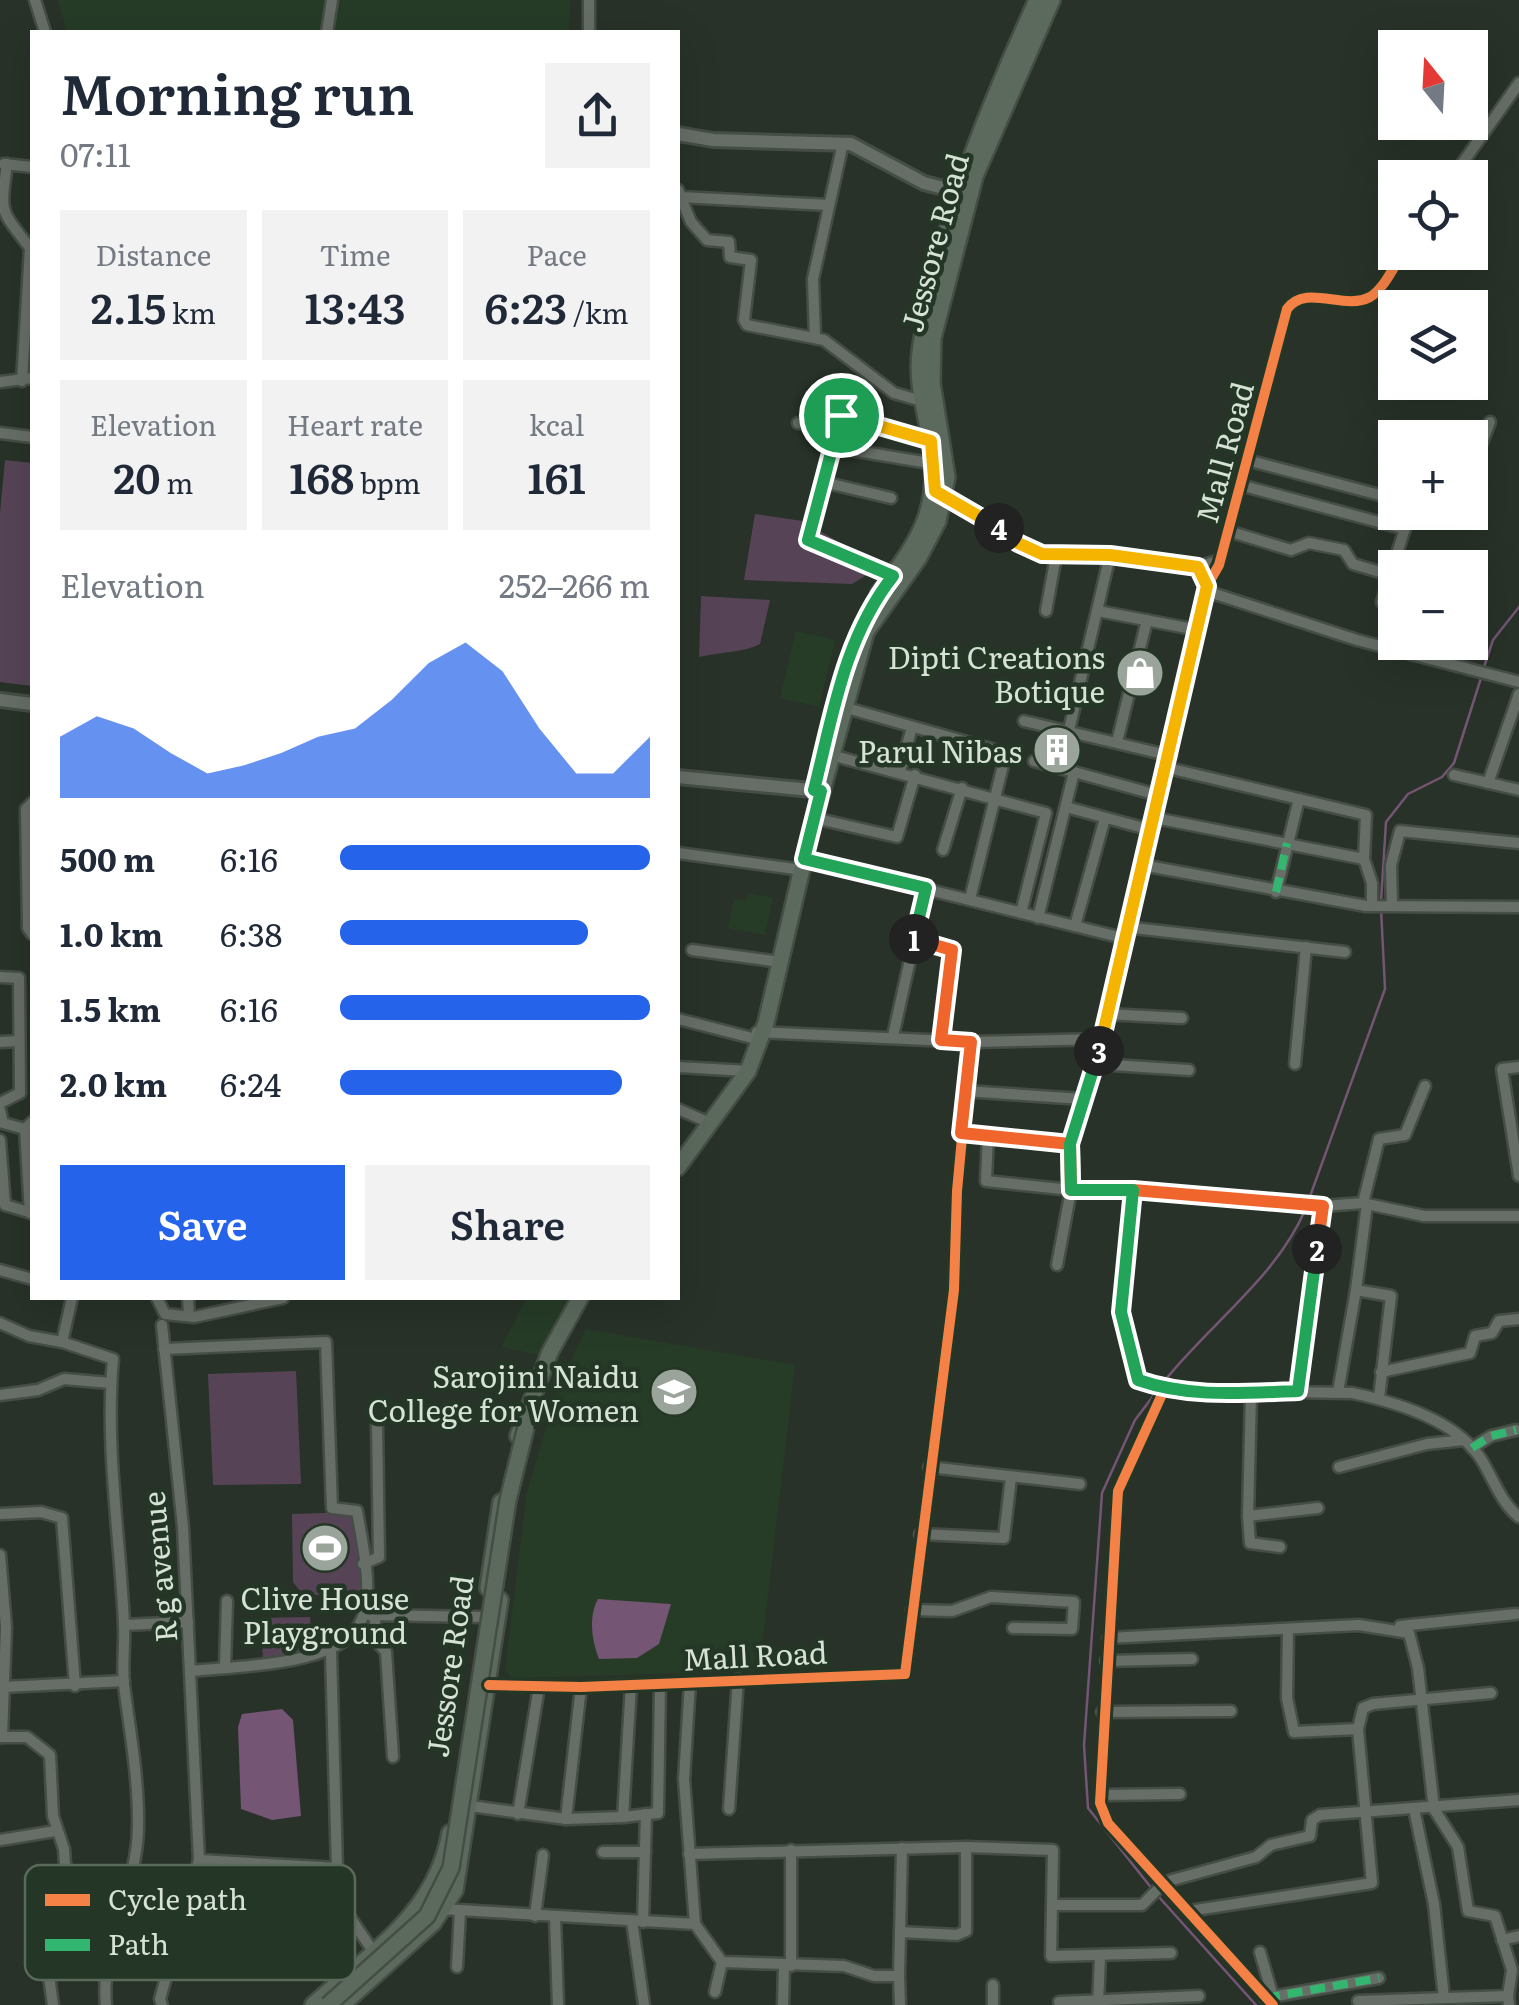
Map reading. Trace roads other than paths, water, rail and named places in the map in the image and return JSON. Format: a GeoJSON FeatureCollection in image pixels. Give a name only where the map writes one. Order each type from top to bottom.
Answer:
{"type":"FeatureCollection","features":[{"type":"Feature","properties":{"kind":"main road","name":"Jessore Road"},"geometry":{"type":"LineString","coordinates":[[680,1164],[745,1071],[758,1036],[859,624],[924,528],[940,492],[922,401],[921,343],[964,194],[1037,0]]}},
{"type":"Feature","properties":{"kind":"main road","name":"Jessore Road"},"geometry":{"type":"LineString","coordinates":[[758,1036],[773,961],[814,818],[818,790],[866,632],[924,550],[940,492],[946,461],[932,384],[931,354],[964,194],[1052,0]]}},
{"type":"Feature","properties":{"kind":"main road","name":"Jessore Road"},"geometry":{"type":"LineString","coordinates":[[680,1149],[745,1071]]}},
{"type":"Feature","properties":{"kind":"main road","name":"Jessore Road"},"geometry":{"type":"LineString","coordinates":[[355,1967],[424,1901],[447,1846],[497,1523],[540,1388],[579,1300]]}},
{"type":"Feature","properties":{"kind":"main road","name":"Jessore Road"},"geometry":{"type":"LineString","coordinates":[[540,1388],[589,1300]]}},
{"type":"Feature","properties":{"kind":"main road","name":"Jessore Road"},"geometry":{"type":"LineString","coordinates":[[346,2004],[451,1910],[460,1875],[529,1419]]}},
{"type":"Feature","properties":{"kind":"main road"},"geometry":{"type":"LineString","coordinates":[[328,2005],[427,1916],[452,1868],[508,1500],[529,1419]]}},
{"type":"Feature","properties":{"kind":"main road","name":"Jessore Road"},"geometry":{"type":"LineString","coordinates":[[313,2005],[341,1980]]}},
{"type":"Feature","properties":{"kind":"street"},"geometry":{"type":"LineString","coordinates":[[34,0],[44,30]]}},
{"type":"Feature","properties":{"kind":"street"},"geometry":{"type":"LineString","coordinates":[[327,30],[332,0]]}},
{"type":"Feature","properties":{"kind":"street"},"geometry":{"type":"LineString","coordinates":[[589,0],[589,30]]}},
{"type":"Feature","properties":{"kind":"street"},"geometry":{"type":"LineString","coordinates":[[1465,160],[1519,83]]}},
{"type":"Feature","properties":{"kind":"street"},"geometry":{"type":"LineString","coordinates":[[680,134],[712,140],[843,143],[913,178],[964,194]]}},
{"type":"Feature","properties":{"kind":"street"},"geometry":{"type":"LineString","coordinates":[[815,338],[813,279],[843,143]]}},
{"type":"Feature","properties":{"kind":"street"},"geometry":{"type":"LineString","coordinates":[[30,167],[3,164],[0,205],[3,216],[30,248]]}},
{"type":"Feature","properties":{"kind":"street"},"geometry":{"type":"LineString","coordinates":[[680,193],[828,205]]}},
{"type":"Feature","properties":{"kind":"street"},"geometry":{"type":"LineString","coordinates":[[680,195],[691,222],[707,240],[729,242],[730,257],[751,258],[744,320],[747,325],[815,338],[836,347],[894,393],[922,401]]}},
{"type":"Feature","properties":{"kind":"street","name":"Mall Road"},"geometry":{"type":"LineString","coordinates":[[1057,1265],[1071,1190],[1070,1144],[1082,1099],[1097,1064],[1124,932],[1170,762],[1206,589],[1220,560],[1289,305],[1310,297],[1354,302],[1370,297],[1390,270]]}},
{"type":"Feature","properties":{"kind":"street"},"geometry":{"type":"LineString","coordinates":[[0,382],[27,379],[30,313]]}},
{"type":"Feature","properties":{"kind":"street"},"geometry":{"type":"LineString","coordinates":[[893,576],[808,540],[841,415],[931,441]]}},
{"type":"Feature","properties":{"kind":"street"},"geometry":{"type":"LineString","coordinates":[[1488,427],[1490,422]]}},
{"type":"Feature","properties":{"kind":"street"},"geometry":{"type":"LineString","coordinates":[[798,423],[837,431]]}},
{"type":"Feature","properties":{"kind":"street"},"geometry":{"type":"LineString","coordinates":[[0,434],[30,437]]}},
{"type":"Feature","properties":{"kind":"street"},"geometry":{"type":"LineString","coordinates":[[833,447],[934,464]]}},
{"type":"Feature","properties":{"kind":"street"},"geometry":{"type":"LineString","coordinates":[[1247,460],[1378,494]]}},
{"type":"Feature","properties":{"kind":"street"},"geometry":{"type":"LineString","coordinates":[[823,482],[890,498]]}},
{"type":"Feature","properties":{"kind":"street"},"geometry":{"type":"LineString","coordinates":[[1240,485],[1378,521]]}},
{"type":"Feature","properties":{"kind":"street"},"geometry":{"type":"LineString","coordinates":[[940,492],[1018,543],[1056,556],[1110,555],[1198,567],[1220,560]]}},
{"type":"Feature","properties":{"kind":"street"},"geometry":{"type":"LineString","coordinates":[[1228,531],[1291,550],[1308,544],[1344,550],[1353,564],[1378,571]]}},
{"type":"Feature","properties":{"kind":"street"},"geometry":{"type":"LineString","coordinates":[[1069,730],[1110,555]]}},
{"type":"Feature","properties":{"kind":"street"},"geometry":{"type":"LineString","coordinates":[[1046,611],[1056,556]]}},
{"type":"Feature","properties":{"kind":"street"},"geometry":{"type":"LineString","coordinates":[[1198,567],[1206,589],[1356,640],[1519,682]]}},
{"type":"Feature","properties":{"kind":"street"},"geometry":{"type":"LineString","coordinates":[[1098,611],[1198,630]]}},
{"type":"Feature","properties":{"kind":"street"},"geometry":{"type":"LineString","coordinates":[[1117,742],[1147,620]]}},
{"type":"Feature","properties":{"kind":"street"},"geometry":{"type":"LineString","coordinates":[[1488,783],[1514,725],[1519,694]]}},
{"type":"Feature","properties":{"kind":"street"},"geometry":{"type":"LineString","coordinates":[[0,700],[30,704]]}},
{"type":"Feature","properties":{"kind":"street"},"geometry":{"type":"LineString","coordinates":[[843,708],[1006,754],[970,899]]}},
{"type":"Feature","properties":{"kind":"street"},"geometry":{"type":"LineString","coordinates":[[1024,721],[1117,742],[1170,762],[1366,815],[1364,859],[1372,882],[1369,906]]}},
{"type":"Feature","properties":{"kind":"street"},"geometry":{"type":"LineString","coordinates":[[900,771],[912,727]]}},
{"type":"Feature","properties":{"kind":"street"},"geometry":{"type":"LineString","coordinates":[[830,755],[915,775],[1046,814],[1021,913]]}},
{"type":"Feature","properties":{"kind":"street"},"geometry":{"type":"LineString","coordinates":[[1034,761],[1161,796]]}},
{"type":"Feature","properties":{"kind":"street"},"geometry":{"type":"LineString","coordinates":[[1038,918],[1074,772]]}},
{"type":"Feature","properties":{"kind":"street"},"geometry":{"type":"LineString","coordinates":[[814,818],[897,837],[915,775]]}},
{"type":"Feature","properties":{"kind":"street"},"geometry":{"type":"LineString","coordinates":[[1454,776],[1519,790]]}},
{"type":"Feature","properties":{"kind":"street"},"geometry":{"type":"LineString","coordinates":[[680,777],[818,790]]}},
{"type":"Feature","properties":{"kind":"street"},"geometry":{"type":"LineString","coordinates":[[944,850],[962,788]]}},
{"type":"Feature","properties":{"kind":"street"},"geometry":{"type":"LineString","coordinates":[[1276,892],[1299,799]]}},
{"type":"Feature","properties":{"kind":"street"},"geometry":{"type":"LineString","coordinates":[[30,805],[26,809],[30,931]]}},
{"type":"Feature","properties":{"kind":"street"},"geometry":{"type":"LineString","coordinates":[[1066,807],[1151,830]]}},
{"type":"Feature","properties":{"kind":"street"},"geometry":{"type":"LineString","coordinates":[[1075,926],[1105,818]]}},
{"type":"Feature","properties":{"kind":"street"},"geometry":{"type":"LineString","coordinates":[[1155,818],[1364,859]]}},
{"type":"Feature","properties":{"kind":"street"},"geometry":{"type":"LineString","coordinates":[[1392,905],[1392,865],[1400,830],[1519,844]]}},
{"type":"Feature","properties":{"kind":"street"},"geometry":{"type":"LineString","coordinates":[[680,853],[800,864],[926,888],[1075,926],[1345,952]]}},
{"type":"Feature","properties":{"kind":"street"},"geometry":{"type":"LineString","coordinates":[[1142,865],[1369,906],[1519,906]]}},
{"type":"Feature","properties":{"kind":"street"},"geometry":{"type":"LineString","coordinates":[[893,1036],[926,888]]}},
{"type":"Feature","properties":{"kind":"street"},"geometry":{"type":"LineString","coordinates":[[914,940],[952,950],[941,1040]]}},
{"type":"Feature","properties":{"kind":"street"},"geometry":{"type":"LineString","coordinates":[[1295,1064],[1306,947]]}},
{"type":"Feature","properties":{"kind":"street"},"geometry":{"type":"LineString","coordinates":[[692,950],[773,961]]}},
{"type":"Feature","properties":{"kind":"street"},"geometry":{"type":"LineString","coordinates":[[0,977],[30,978]]}},
{"type":"Feature","properties":{"kind":"street"},"geometry":{"type":"LineString","coordinates":[[19,978],[18,1041],[26,1074],[20,1094],[0,1106],[4,1122],[29,1126],[30,1170]]}},
{"type":"Feature","properties":{"kind":"street"},"geometry":{"type":"LineString","coordinates":[[1106,1014],[1182,1018]]}},
{"type":"Feature","properties":{"kind":"street"},"geometry":{"type":"LineString","coordinates":[[680,1020],[758,1036],[893,1036],[971,1042],[1101,1039]]}},
{"type":"Feature","properties":{"kind":"street"},"geometry":{"type":"LineString","coordinates":[[0,1042],[18,1041]]}},
{"type":"Feature","properties":{"kind":"street","name":"Mall Road"},"geometry":{"type":"LineString","coordinates":[[488,1685],[580,1687],[905,1674],[954,1290],[961,1133],[971,1042]]}},
{"type":"Feature","properties":{"kind":"street"},"geometry":{"type":"LineString","coordinates":[[1097,1064],[1188,1070]]}},
{"type":"Feature","properties":{"kind":"street"},"geometry":{"type":"LineString","coordinates":[[680,1067],[745,1071]]}},
{"type":"Feature","properties":{"kind":"street"},"geometry":{"type":"LineString","coordinates":[[1519,1067],[1502,1069],[1519,1176]]}},
{"type":"Feature","properties":{"kind":"street"},"geometry":{"type":"LineString","coordinates":[[1338,1392],[1356,1290],[1365,1204],[1379,1139],[1405,1135],[1425,1086]]}},
{"type":"Feature","properties":{"kind":"street"},"geometry":{"type":"LineString","coordinates":[[965,1091],[1082,1099]]}},
{"type":"Feature","properties":{"kind":"street"},"geometry":{"type":"LineString","coordinates":[[20,1094],[30,1099]]}},
{"type":"Feature","properties":{"kind":"street"},"geometry":{"type":"LineString","coordinates":[[680,1110],[703,1120]]}},
{"type":"Feature","properties":{"kind":"street"},"geometry":{"type":"LineString","coordinates":[[961,1133],[1070,1144]]}},
{"type":"Feature","properties":{"kind":"street"},"geometry":{"type":"LineString","coordinates":[[988,1134],[986,1181],[1318,1206],[1365,1204],[1424,1216],[1519,1216]]}},
{"type":"Feature","properties":{"kind":"street"},"geometry":{"type":"LineString","coordinates":[[0,1140],[4,1205],[30,1213]]}},
{"type":"Feature","properties":{"kind":"street"},"geometry":{"type":"LineString","coordinates":[[1133,1190],[1121,1324],[1130,1348],[1132,1372],[1162,1390],[1338,1392],[1380,1398],[1468,1444],[1519,1517]]}},
{"type":"Feature","properties":{"kind":"street"},"geometry":{"type":"LineString","coordinates":[[1298,1391],[1318,1206]]}},
{"type":"Feature","properties":{"kind":"street"},"geometry":{"type":"LineString","coordinates":[[0,1270],[30,1278]]}},
{"type":"Feature","properties":{"kind":"street"},"geometry":{"type":"LineString","coordinates":[[1356,1290],[1391,1296],[1380,1398]]}},
{"type":"Feature","properties":{"kind":"street"},"geometry":{"type":"LineString","coordinates":[[62,1342],[72,1300]]}},
{"type":"Feature","properties":{"kind":"street"},"geometry":{"type":"LineString","coordinates":[[158,1300],[165,1314],[189,1316],[273,1300]]}},
{"type":"Feature","properties":{"kind":"street"},"geometry":{"type":"LineString","coordinates":[[188,1300],[189,1316]]}},
{"type":"Feature","properties":{"kind":"street"},"geometry":{"type":"LineString","coordinates":[[1381,1372],[1470,1353],[1476,1336],[1492,1333],[1499,1320],[1519,1319]]}},
{"type":"Feature","properties":{"kind":"street"},"geometry":{"type":"LineString","coordinates":[[0,1323],[29,1336],[113,1359],[112,1488],[138,1826],[136,1865]]}},
{"type":"Feature","properties":{"kind":"street","name":"R g avenue"},"geometry":{"type":"LineString","coordinates":[[162,1325],[192,1671],[199,1805],[198,1865]]}},
{"type":"Feature","properties":{"kind":"street"},"geometry":{"type":"LineString","coordinates":[[164,1349],[326,1342],[332,1508],[357,1512],[369,1615],[379,1644],[386,1652],[393,1757]]}},
{"type":"Feature","properties":{"kind":"street"},"geometry":{"type":"LineString","coordinates":[[0,1395],[38,1390],[64,1379],[110,1383]]}},
{"type":"Feature","properties":{"kind":"street"},"geometry":{"type":"LineString","coordinates":[[1162,1390],[1118,1491],[1100,1795],[1108,1823],[1270,2000]]}},
{"type":"Feature","properties":{"kind":"street"},"geometry":{"type":"LineString","coordinates":[[1252,1393],[1250,1543],[1258,1548],[1280,1548]]}},
{"type":"Feature","properties":{"kind":"street"},"geometry":{"type":"LineString","coordinates":[[363,1564],[379,1557],[377,1424]]}},
{"type":"Feature","properties":{"kind":"street"},"geometry":{"type":"LineString","coordinates":[[1339,1467],[1427,1444],[1468,1444],[1516,1430]]}},
{"type":"Feature","properties":{"kind":"street"},"geometry":{"type":"LineString","coordinates":[[929,1467],[1080,1484]]}},
{"type":"Feature","properties":{"kind":"street"},"geometry":{"type":"LineString","coordinates":[[920,1534],[1004,1538],[1011,1478]]}},
{"type":"Feature","properties":{"kind":"street"},"geometry":{"type":"LineString","coordinates":[[1248,1516],[1318,1508]]}},
{"type":"Feature","properties":{"kind":"street"},"geometry":{"type":"LineString","coordinates":[[0,1514],[41,1512],[62,1518],[75,1686]]}},
{"type":"Feature","properties":{"kind":"street"},"geometry":{"type":"LineString","coordinates":[[0,1554],[6,1627],[1,1737],[26,1737],[50,1755],[55,1831],[64,1849],[65,1865]]}},
{"type":"Feature","properties":{"kind":"street"},"geometry":{"type":"LineString","coordinates":[[912,1610],[952,1611],[991,1597],[1074,1602],[1072,1629],[1013,1628]]}},
{"type":"Feature","properties":{"kind":"street"},"geometry":{"type":"LineString","coordinates":[[225,1667],[227,1600]]}},
{"type":"Feature","properties":{"kind":"street"},"geometry":{"type":"LineString","coordinates":[[1108,1638],[1359,1624],[1394,1627],[1456,1617],[1516,1614]]}},
{"type":"Feature","properties":{"kind":"street"},"geometry":{"type":"LineString","coordinates":[[192,1671],[331,1652],[369,1615],[484,1617]]}},
{"type":"Feature","properties":{"kind":"street"},"geometry":{"type":"LineString","coordinates":[[124,1625],[188,1622]]}},
{"type":"Feature","properties":{"kind":"street"},"geometry":{"type":"LineString","coordinates":[[1361,1981],[1361,2001],[1508,2001],[1513,1979],[1493,1913],[1468,1911],[1458,1847],[1434,1808],[1414,1640],[1409,1633],[1394,1627]]}},
{"type":"Feature","properties":{"kind":"street"},"geometry":{"type":"LineString","coordinates":[[1288,1630],[1288,1698],[1294,1732],[1358,1728]]}},
{"type":"Feature","properties":{"kind":"street"},"geometry":{"type":"LineString","coordinates":[[331,1652],[336,1865]]}},
{"type":"Feature","properties":{"kind":"street"},"geometry":{"type":"LineString","coordinates":[[1106,1661],[1192,1658]]}},
{"type":"Feature","properties":{"kind":"street"},"geometry":{"type":"LineString","coordinates":[[729,1809],[738,1679]]}},
{"type":"Feature","properties":{"kind":"street"},"geometry":{"type":"LineString","coordinates":[[4,1688],[124,1680]]}},
{"type":"Feature","properties":{"kind":"street"},"geometry":{"type":"LineString","coordinates":[[690,1683],[684,1779],[689,1854],[695,1924],[722,1962],[715,1992]]}},
{"type":"Feature","properties":{"kind":"street"},"geometry":{"type":"LineString","coordinates":[[470,1806],[566,1819],[658,1813],[660,1684]]}},
{"type":"Feature","properties":{"kind":"street"},"geometry":{"type":"LineString","coordinates":[[623,1817],[631,1685]]}},
{"type":"Feature","properties":{"kind":"street"},"geometry":{"type":"LineString","coordinates":[[518,1814],[539,1687]]}},
{"type":"Feature","properties":{"kind":"street"},"geometry":{"type":"LineString","coordinates":[[566,1819],[580,1687]]}},
{"type":"Feature","properties":{"kind":"street"},"geometry":{"type":"LineString","coordinates":[[1190,1910],[1370,1884],[1358,1728],[1363,1708],[1491,1693]]}},
{"type":"Feature","properties":{"kind":"street"},"geometry":{"type":"LineString","coordinates":[[1102,1712],[1231,1711]]}},
{"type":"Feature","properties":{"kind":"street"},"geometry":{"type":"LineString","coordinates":[[1100,1795],[1180,1794]]}},
{"type":"Feature","properties":{"kind":"street"},"geometry":{"type":"LineString","coordinates":[[1053,1904],[1142,1905],[1163,1886],[1256,1857],[1270,1845],[1310,1836],[1310,1816],[1519,1800]]}},
{"type":"Feature","properties":{"kind":"street"},"geometry":{"type":"LineString","coordinates":[[1414,1809],[1434,1904],[1444,1998]]}},
{"type":"Feature","properties":{"kind":"street"},"geometry":{"type":"LineString","coordinates":[[644,2005],[637,1922],[646,1814]]}},
{"type":"Feature","properties":{"kind":"street"},"geometry":{"type":"LineString","coordinates":[[0,1840],[55,1831]]}},
{"type":"Feature","properties":{"kind":"street"},"geometry":{"type":"LineString","coordinates":[[689,1854],[966,1847],[1053,1850],[1050,1956],[1100,1958],[1170,1953]]}},
{"type":"Feature","properties":{"kind":"street"},"geometry":{"type":"LineString","coordinates":[[900,1932],[958,1935],[966,1931],[966,1847]]}},
{"type":"Feature","properties":{"kind":"street"},"geometry":{"type":"LineString","coordinates":[[900,2005],[902,1848]]}},
{"type":"Feature","properties":{"kind":"street"},"geometry":{"type":"LineString","coordinates":[[783,2005],[791,1850]]}},
{"type":"Feature","properties":{"kind":"street"},"geometry":{"type":"LineString","coordinates":[[609,1851],[645,1852]]}},
{"type":"Feature","properties":{"kind":"street"},"geometry":{"type":"LineString","coordinates":[[535,1916],[543,1855]]}},
{"type":"Feature","properties":{"kind":"street"},"geometry":{"type":"LineString","coordinates":[[199,1860],[285,1865]]}},
{"type":"Feature","properties":{"kind":"street"},"geometry":{"type":"LineString","coordinates":[[424,1901],[451,1910],[695,1924]]}},
{"type":"Feature","properties":{"kind":"street"},"geometry":{"type":"LineString","coordinates":[[451,1910],[457,1967]]}},
{"type":"Feature","properties":{"kind":"street"},"geometry":{"type":"LineString","coordinates":[[555,1917],[558,2005]]}},
{"type":"Feature","properties":{"kind":"street"},"geometry":{"type":"LineString","coordinates":[[355,1924],[373,1951]]}},
{"type":"Feature","properties":{"kind":"street"},"geometry":{"type":"LineString","coordinates":[[1502,1940],[1519,1936]]}},
{"type":"Feature","properties":{"kind":"street"},"geometry":{"type":"LineString","coordinates":[[1260,1952],[1270,2000]]}},
{"type":"Feature","properties":{"kind":"street"},"geometry":{"type":"LineString","coordinates":[[1098,2003],[1100,1958]]}},
{"type":"Feature","properties":{"kind":"street"},"geometry":{"type":"LineString","coordinates":[[722,1962],[844,1966],[874,1976],[899,1976]]}},
{"type":"Feature","properties":{"kind":"street"},"geometry":{"type":"LineString","coordinates":[[1270,2000],[1379,1978]]}},
{"type":"Feature","properties":{"kind":"street"},"geometry":{"type":"LineString","coordinates":[[50,1980],[53,2005]]}},
{"type":"Feature","properties":{"kind":"street","name":"R g avenue"},"geometry":{"type":"LineString","coordinates":[[162,2005],[165,1980]]}},
{"type":"Feature","properties":{"kind":"street"},"geometry":{"type":"LineString","coordinates":[[993,1985],[993,2005]]}},
{"type":"Feature","properties":{"kind":"street"},"geometry":{"type":"LineString","coordinates":[[1059,2002],[1199,1996]]}},
{"type":"Feature","properties":{"kind":"waterway"},"geometry":{"type":"LineString","coordinates":[[1483,670],[1493,640],[1519,607]]}},
{"type":"Feature","properties":{"kind":"waterway"},"geometry":{"type":"LineString","coordinates":[[1381,901],[1386,822],[1408,794],[1442,777],[1454,763],[1481,678]]}},
{"type":"Feature","properties":{"kind":"waterway"},"geometry":{"type":"LineString","coordinates":[[1308,1202],[1385,989],[1381,909]]}},
{"type":"Feature","properties":{"kind":"waterway"},"geometry":{"type":"LineString","coordinates":[[1162,1384],[1259,1280],[1305,1210]]}},
{"type":"Feature","properties":{"kind":"waterway"},"geometry":{"type":"LineString","coordinates":[[1153,1890],[1088,1808],[1084,1745],[1102,1493],[1135,1420],[1157,1391]]}},
{"type":"Feature","properties":{"kind":"waterway"},"geometry":{"type":"LineString","coordinates":[[1158,1896],[1256,2005]]}},
{"type":"Feature","properties":{"kind":"place","name":"Dipti Creations Botique"},"geometry":{"type":"Point","coordinates":[1140,673]}},
{"type":"Feature","properties":{"kind":"place","name":"Parul Nibas"},"geometry":{"type":"Point","coordinates":[1057,750]}},
{"type":"Feature","properties":{"kind":"place","name":"Sarojini Naidu College for Women"},"geometry":{"type":"Point","coordinates":[674,1392]}},
{"type":"Feature","properties":{"kind":"place","name":"Clive House Playground"},"geometry":{"type":"Point","coordinates":[325,1548]}}]}
